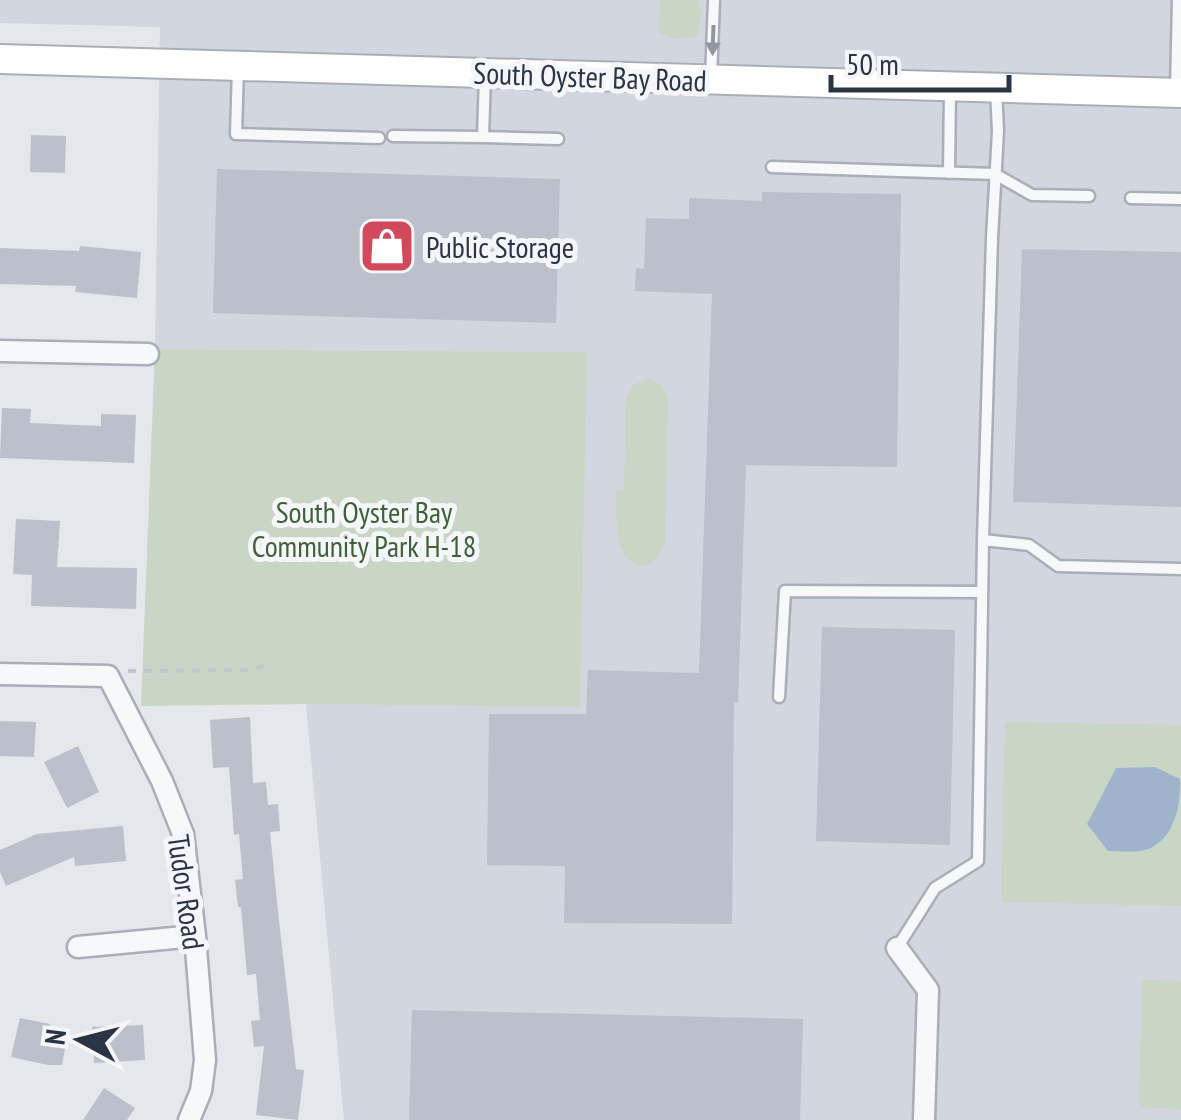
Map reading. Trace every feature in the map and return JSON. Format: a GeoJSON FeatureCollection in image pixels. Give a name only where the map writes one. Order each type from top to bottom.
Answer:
{"type":"FeatureCollection","features":[{"type":"Feature","properties":{"kind":"main road","name":"South Oyster Bay Road"},"geometry":{"type":"LineString","coordinates":[[0,59],[1178,93]]}},
{"type":"Feature","properties":{"kind":"street"},"geometry":{"type":"LineString","coordinates":[[0,350],[148,354]]}},
{"type":"Feature","properties":{"kind":"street"},"geometry":{"type":"LineString","coordinates":[[0,674],[108,676]]}},
{"type":"Feature","properties":{"kind":"street","name":"Tudor Road"},"geometry":{"type":"LineString","coordinates":[[108,676],[162,781],[182,834],[206,1060],[201,1091],[189,1120]]}},
{"type":"Feature","properties":{"kind":"street"},"geometry":{"type":"LineString","coordinates":[[78,946],[195,936]]}},
{"type":"Feature","properties":{"kind":"street"},"geometry":{"type":"LineString","coordinates":[[898,948],[928,990],[924,1120]]}},
{"type":"Feature","properties":{"kind":"lane"},"geometry":{"type":"LineString","coordinates":[[711,80],[714,0]]}},
{"type":"Feature","properties":{"kind":"lane"},"geometry":{"type":"LineString","coordinates":[[1178,0],[1178,93]]}},
{"type":"Feature","properties":{"kind":"lane"},"geometry":{"type":"LineString","coordinates":[[238,66],[236,134],[379,138]]}},
{"type":"Feature","properties":{"kind":"lane"},"geometry":{"type":"LineString","coordinates":[[483,137],[485,74]]}},
{"type":"Feature","properties":{"kind":"lane"},"geometry":{"type":"LineString","coordinates":[[949,174],[950,86]]}},
{"type":"Feature","properties":{"kind":"lane"},"geometry":{"type":"LineString","coordinates":[[898,948],[935,888],[978,861],[983,540],[998,132],[996,88]]}},
{"type":"Feature","properties":{"kind":"lane"},"geometry":{"type":"LineString","coordinates":[[393,136],[558,139]]}},
{"type":"Feature","properties":{"kind":"lane"},"geometry":{"type":"LineString","coordinates":[[772,167],[995,174],[1032,196],[1088,196]]}},
{"type":"Feature","properties":{"kind":"lane"},"geometry":{"type":"LineString","coordinates":[[1130,198],[1181,199]]}},
{"type":"Feature","properties":{"kind":"lane"},"geometry":{"type":"LineString","coordinates":[[983,540],[1029,545],[1058,566],[1181,569]]}},
{"type":"Feature","properties":{"kind":"lane"},"geometry":{"type":"LineString","coordinates":[[779,698],[785,591],[982,592]]}},
{"type":"Feature","properties":{"kind":"path"},"geometry":{"type":"LineString","coordinates":[[108,676],[126,671],[247,670],[267,665]]}},
{"type":"Feature","properties":{"kind":"shaded area"},"geometry":{"type":"Polygon","coordinates":[[[0,0],[1181,0],[1181,1120],[344,1120],[306,704],[580,706],[586,352],[155,349],[160,27],[0,23],[0,0]]]}},
{"type":"Feature","properties":{"kind":"green space"},"geometry":{"type":"Polygon","coordinates":[[[660,0],[698,0],[698,37],[674,39],[659,33],[660,0]]]}},
{"type":"Feature","properties":{"kind":"green space","name":"South Oyster Bay Community Park H-18"},"geometry":{"type":"Polygon","coordinates":[[[155,349],[587,352],[580,707],[141,706],[155,349]]]}},
{"type":"Feature","properties":{"kind":"green space"},"geometry":{"type":"Polygon","coordinates":[[[649,379],[662,385],[668,399],[665,542],[655,560],[645,565],[635,564],[622,548],[616,490],[624,490],[626,398],[634,384],[649,379]]]}},
{"type":"Feature","properties":{"kind":"green space"},"geometry":{"type":"Polygon","coordinates":[[[1005,722],[1181,725],[1181,906],[1001,902],[1005,722]]]}},
{"type":"Feature","properties":{"kind":"green space"},"geometry":{"type":"Polygon","coordinates":[[[1142,980],[1181,981],[1181,1109],[1139,1107],[1142,980]]]}},
{"type":"Feature","properties":{"kind":"water"},"geometry":{"type":"Polygon","coordinates":[[[1155,767],[1180,779],[1177,809],[1165,837],[1149,849],[1108,851],[1087,824],[1116,768],[1155,767]]]}},
{"type":"Feature","properties":{"kind":"building"},"geometry":{"type":"Polygon","coordinates":[[[31,135],[66,136],[65,173],[30,172],[31,135]]]}},
{"type":"Feature","properties":{"kind":"building","name":"Public Storage"},"geometry":{"type":"Polygon","coordinates":[[[217,169],[560,179],[556,323],[213,313],[217,169]]]}},
{"type":"Feature","properties":{"kind":"building"},"geometry":{"type":"Polygon","coordinates":[[[762,192],[901,194],[897,467],[746,465],[738,703],[734,702],[732,924],[564,923],[565,866],[487,865],[489,714],[586,714],[588,670],[699,673],[712,294],[635,291],[636,268],[644,269],[646,218],[689,219],[689,198],[762,201],[762,192]]]}},
{"type":"Feature","properties":{"kind":"building"},"geometry":{"type":"Polygon","coordinates":[[[80,246],[141,252],[137,298],[75,292],[76,286],[0,284],[0,248],[79,251],[80,246]]]}},
{"type":"Feature","properties":{"kind":"building"},"geometry":{"type":"Polygon","coordinates":[[[1022,249],[1181,252],[1181,507],[1013,502],[1022,249]]]}},
{"type":"Feature","properties":{"kind":"building"},"geometry":{"type":"Polygon","coordinates":[[[2,408],[31,409],[30,423],[101,426],[101,414],[136,415],[134,463],[0,458],[2,408]]]}},
{"type":"Feature","properties":{"kind":"building"},"geometry":{"type":"Polygon","coordinates":[[[16,519],[60,521],[57,567],[137,568],[136,609],[31,606],[32,575],[13,574],[16,519]]]}},
{"type":"Feature","properties":{"kind":"building"},"geometry":{"type":"Polygon","coordinates":[[[822,627],[955,630],[950,845],[816,841],[822,627]]]}},
{"type":"Feature","properties":{"kind":"building"},"geometry":{"type":"Polygon","coordinates":[[[250,717],[253,783],[266,782],[268,805],[278,804],[280,831],[270,832],[296,1069],[304,1070],[298,1120],[256,1115],[264,1046],[254,1047],[251,1021],[260,1020],[256,974],[247,975],[238,907],[235,880],[243,879],[239,834],[234,835],[229,767],[213,768],[210,720],[250,717]]]}},
{"type":"Feature","properties":{"kind":"building"},"geometry":{"type":"Polygon","coordinates":[[[0,721],[36,722],[34,757],[0,756],[0,721]]]}},
{"type":"Feature","properties":{"kind":"building"},"geometry":{"type":"Polygon","coordinates":[[[78,746],[99,792],[67,808],[44,762],[78,746]]]}},
{"type":"Feature","properties":{"kind":"building"},"geometry":{"type":"Polygon","coordinates":[[[123,826],[126,861],[75,866],[74,857],[6,886],[0,872],[0,850],[37,834],[123,826]]]}},
{"type":"Feature","properties":{"kind":"building"},"geometry":{"type":"Polygon","coordinates":[[[412,1010],[803,1019],[800,1120],[409,1120],[412,1010]]]}},
{"type":"Feature","properties":{"kind":"building"},"geometry":{"type":"Polygon","coordinates":[[[20,1018],[50,1024],[48,1034],[67,1038],[62,1065],[11,1057],[20,1018]]]}},
{"type":"Feature","properties":{"kind":"building"},"geometry":{"type":"Polygon","coordinates":[[[143,1025],[145,1060],[94,1063],[92,1027],[143,1025]]]}},
{"type":"Feature","properties":{"kind":"building"},"geometry":{"type":"Polygon","coordinates":[[[104,1088],[135,1108],[127,1120],[83,1120],[104,1088]]]}},
{"type":"Feature","properties":{"kind":"place","name":"Public Storage"},"geometry":{"type":"Point","coordinates":[387,246]}}]}
